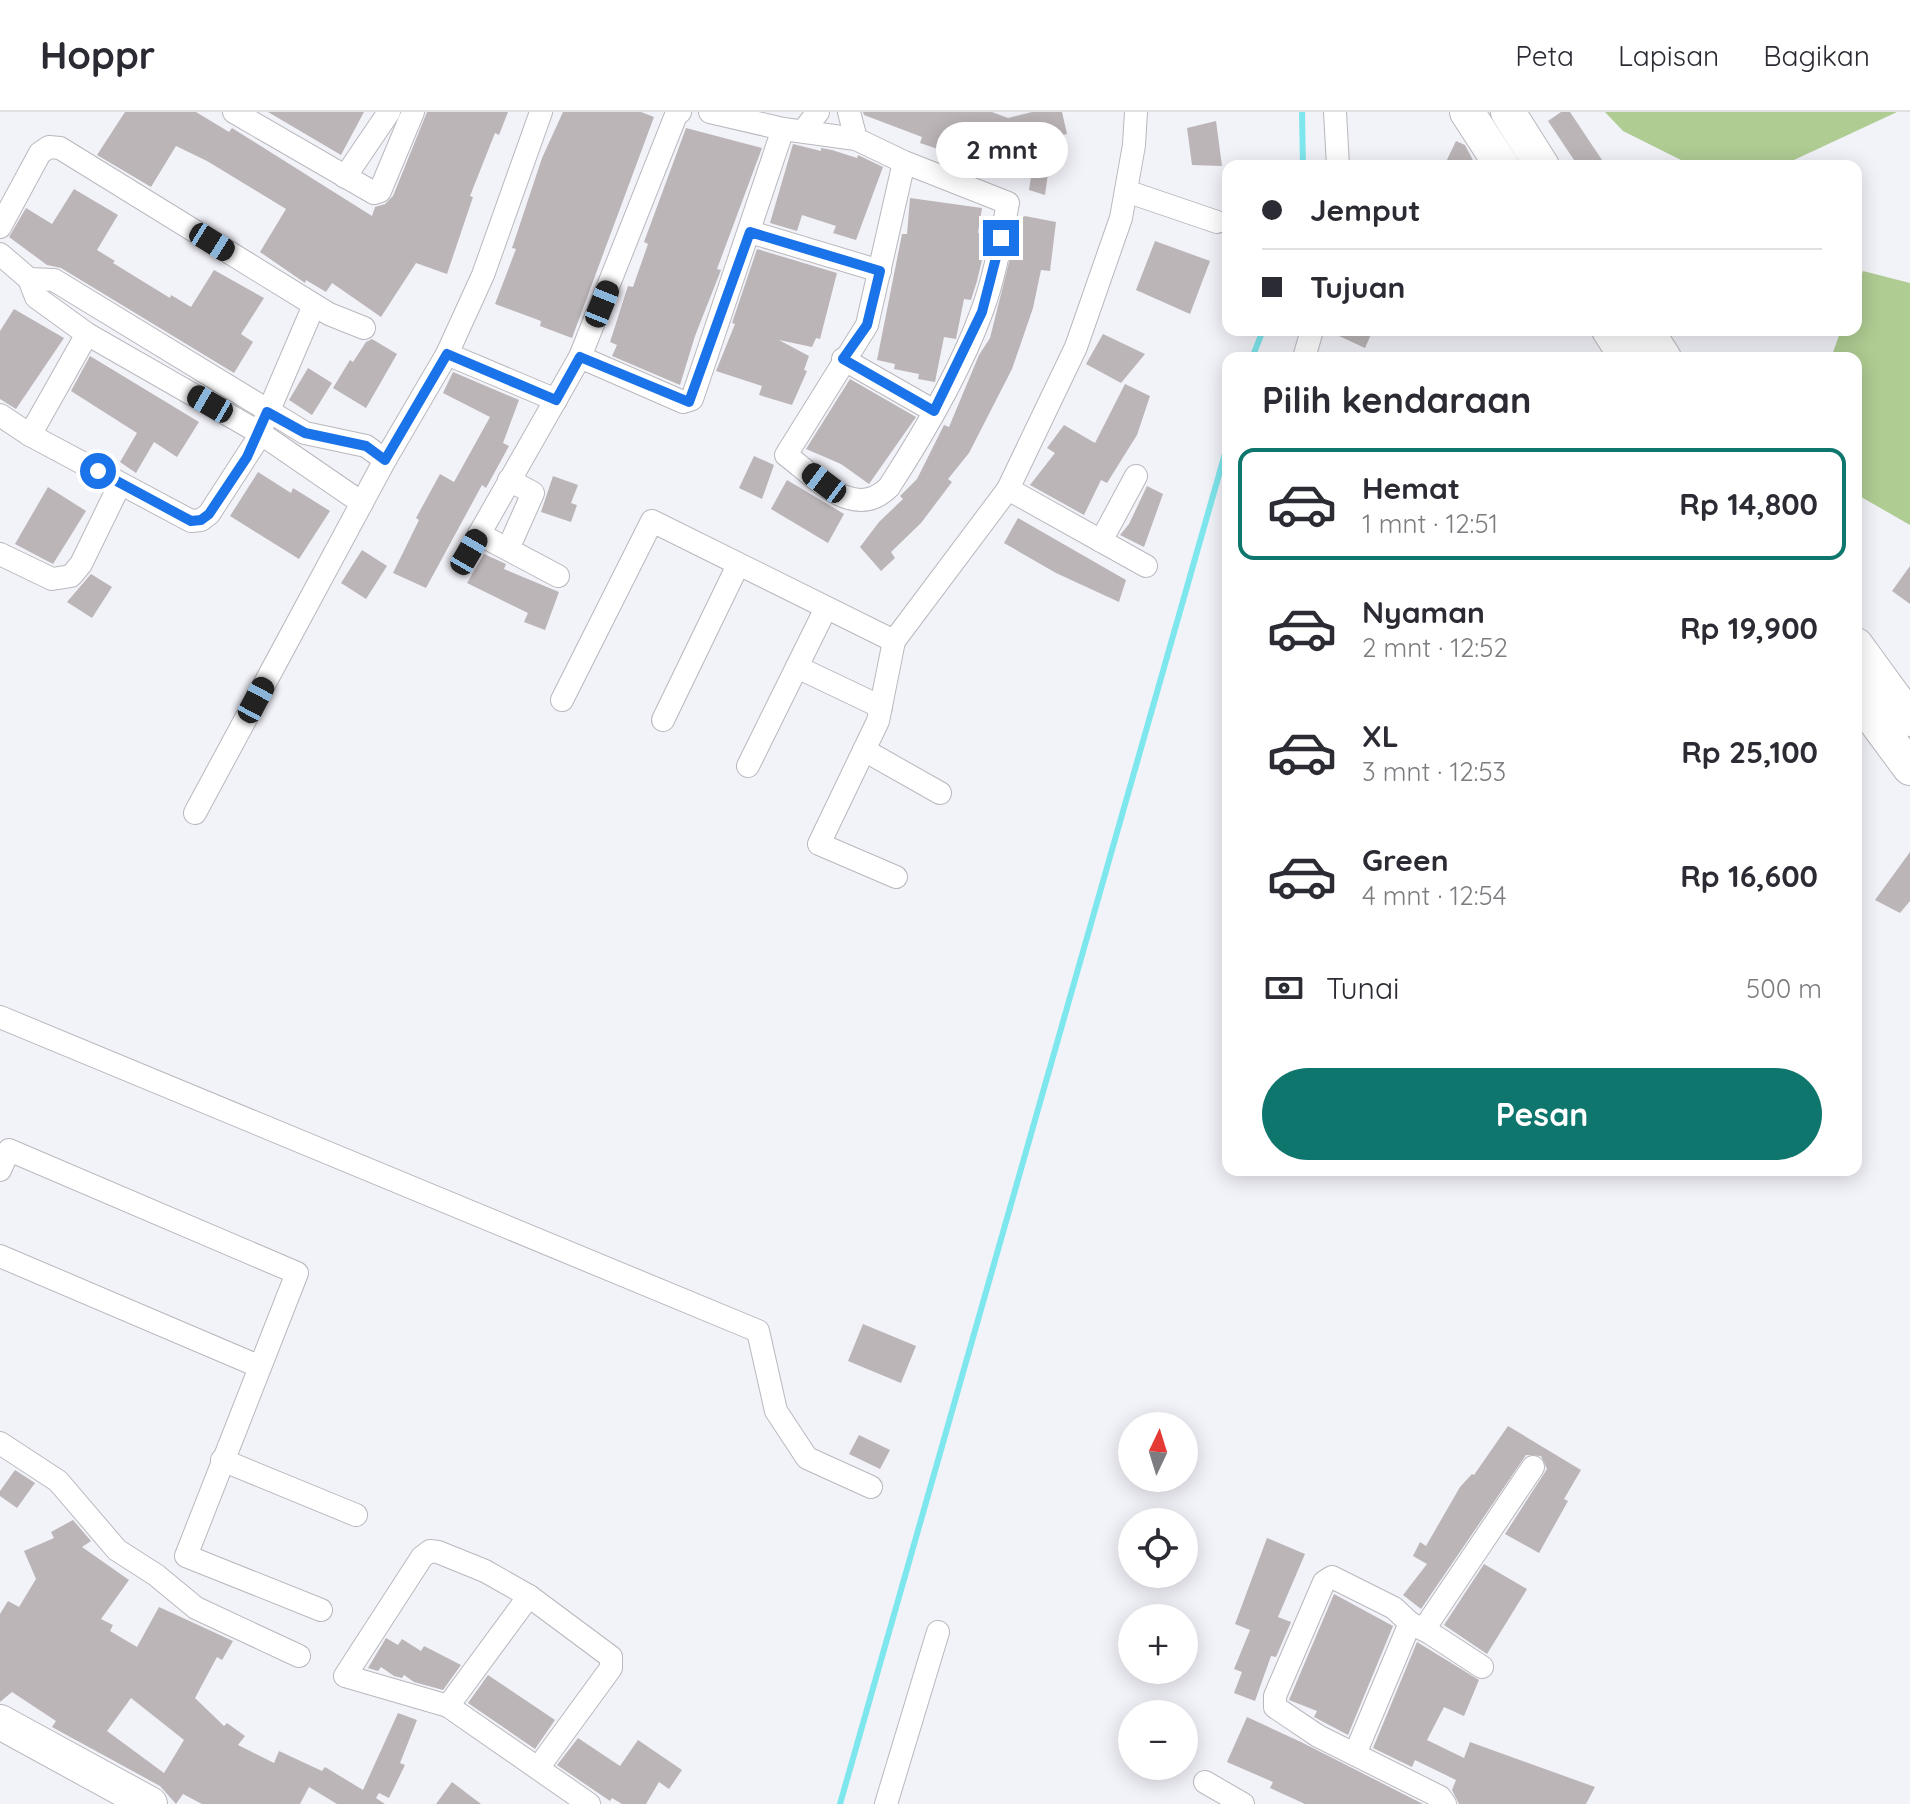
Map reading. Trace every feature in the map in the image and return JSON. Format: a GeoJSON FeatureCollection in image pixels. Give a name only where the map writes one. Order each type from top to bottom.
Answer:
{"type":"FeatureCollection","features":[{"type":"Feature","properties":{"kind":"main road"},"geometry":{"type":"LineString","coordinates":[[1467,112],[1498,160]]}},
{"type":"Feature","properties":{"kind":"main road"},"geometry":{"type":"LineString","coordinates":[[1508,112],[1538,160]]}},
{"type":"Feature","properties":{"kind":"main road"},"geometry":{"type":"LineString","coordinates":[[1862,653],[1910,719]]}},
{"type":"Feature","properties":{"kind":"main road"},"geometry":{"type":"LineString","coordinates":[[1862,703],[1910,768]]}},
{"type":"Feature","properties":{"kind":"main road"},"geometry":{"type":"LineString","coordinates":[[0,1722],[150,1804]]}},
{"type":"Feature","properties":{"kind":"street"},"geometry":{"type":"LineString","coordinates":[[234,112],[370,193],[380,191],[413,112]]}},
{"type":"Feature","properties":{"kind":"street"},"geometry":{"type":"LineString","coordinates":[[345,177],[389,112]]}},
{"type":"Feature","properties":{"kind":"street"},"geometry":{"type":"LineString","coordinates":[[195,813],[385,460],[447,354],[483,275],[541,112]]}},
{"type":"Feature","properties":{"kind":"street"},"geometry":{"type":"LineString","coordinates":[[558,576],[508,549],[474,543],[580,357],[676,115],[680,112]]}},
{"type":"Feature","properties":{"kind":"street"},"geometry":{"type":"LineString","coordinates":[[710,112],[793,130],[856,139],[904,162],[1008,203],[982,312],[934,411],[883,494],[872,501],[860,502],[842,497],[786,455],[867,325],[904,162]]}},
{"type":"Feature","properties":{"kind":"street"},"geometry":{"type":"LineString","coordinates":[[580,357],[689,402],[750,232],[793,130],[818,112]]}},
{"type":"Feature","properties":{"kind":"street"},"geometry":{"type":"LineString","coordinates":[[849,112],[856,139]]}},
{"type":"Feature","properties":{"kind":"street"},"geometry":{"type":"LineString","coordinates":[[896,877],[819,844],[881,707],[894,641],[1008,489],[1076,347],[1121,218],[1136,112]]}},
{"type":"Feature","properties":{"kind":"street"},"geometry":{"type":"LineString","coordinates":[[1335,112],[1338,160]]}},
{"type":"Feature","properties":{"kind":"street"},"geometry":{"type":"LineString","coordinates":[[0,227],[40,153],[49,147],[60,148],[314,305],[364,328]]}},
{"type":"Feature","properties":{"kind":"street"},"geometry":{"type":"LineString","coordinates":[[1126,191],[1217,222]]}},
{"type":"Feature","properties":{"kind":"street"},"geometry":{"type":"LineString","coordinates":[[750,232],[880,271]]}},
{"type":"Feature","properties":{"kind":"street"},"geometry":{"type":"LineString","coordinates":[[0,254],[29,279],[34,294],[87,334],[263,422],[366,446],[385,460]]}},
{"type":"Feature","properties":{"kind":"street"},"geometry":{"type":"LineString","coordinates":[[29,279],[54,280],[263,422],[362,503]]}},
{"type":"Feature","properties":{"kind":"street"},"geometry":{"type":"LineString","coordinates":[[0,415],[120,484],[191,521],[201,520],[209,514],[263,422],[314,305]]}},
{"type":"Feature","properties":{"kind":"street"},"geometry":{"type":"LineString","coordinates":[[30,435],[87,334]]}},
{"type":"Feature","properties":{"kind":"street"},"geometry":{"type":"LineString","coordinates":[[447,354],[556,400]]}},
{"type":"Feature","properties":{"kind":"street"},"geometry":{"type":"LineString","coordinates":[[843,359],[934,411]]}},
{"type":"Feature","properties":{"kind":"street"},"geometry":{"type":"LineString","coordinates":[[1101,541],[1136,476]]}},
{"type":"Feature","properties":{"kind":"street"},"geometry":{"type":"LineString","coordinates":[[508,549],[533,493],[509,480]]}},
{"type":"Feature","properties":{"kind":"street"},"geometry":{"type":"LineString","coordinates":[[0,554],[52,579],[71,576],[81,564],[120,484]]}},
{"type":"Feature","properties":{"kind":"street"},"geometry":{"type":"LineString","coordinates":[[1008,489],[1146,566]]}},
{"type":"Feature","properties":{"kind":"street"},"geometry":{"type":"LineString","coordinates":[[562,700],[652,521],[894,641]]}},
{"type":"Feature","properties":{"kind":"street"},"geometry":{"type":"LineString","coordinates":[[663,720],[738,565]]}},
{"type":"Feature","properties":{"kind":"street"},"geometry":{"type":"LineString","coordinates":[[748,766],[826,608]]}},
{"type":"Feature","properties":{"kind":"street"},"geometry":{"type":"LineString","coordinates":[[797,667],[881,707]]}},
{"type":"Feature","properties":{"kind":"street"},"geometry":{"type":"LineString","coordinates":[[864,750],[940,793]]}},
{"type":"Feature","properties":{"kind":"street"},"geometry":{"type":"LineString","coordinates":[[0,1017],[758,1331],[776,1411],[807,1458],[871,1487]]}},
{"type":"Feature","properties":{"kind":"street"},"geometry":{"type":"LineString","coordinates":[[0,1170],[9,1150],[297,1273],[186,1556],[321,1610]]}},
{"type":"Feature","properties":{"kind":"street"},"geometry":{"type":"LineString","coordinates":[[0,1256],[258,1366]]}},
{"type":"Feature","properties":{"kind":"street"},"geometry":{"type":"LineString","coordinates":[[0,1443],[58,1481],[117,1550],[156,1575],[196,1608],[299,1656]]}},
{"type":"Feature","properties":{"kind":"street"},"geometry":{"type":"LineString","coordinates":[[222,1460],[356,1515]]}},
{"type":"Feature","properties":{"kind":"street"},"geometry":{"type":"LineString","coordinates":[[1355,1754],[1417,1626],[1533,1467]]}},
{"type":"Feature","properties":{"kind":"street"},"geometry":{"type":"LineString","coordinates":[[538,1768],[611,1668],[610,1654],[529,1596],[485,1571],[430,1551],[422,1557],[345,1676],[448,1706],[589,1804]]}},
{"type":"Feature","properties":{"kind":"street"},"geometry":{"type":"LineString","coordinates":[[1445,1804],[1440,1797],[1282,1714],[1275,1707],[1275,1696],[1328,1578],[1337,1578],[1394,1608],[1482,1667]]}},
{"type":"Feature","properties":{"kind":"street"},"geometry":{"type":"LineString","coordinates":[[448,1706],[529,1596]]}},
{"type":"Feature","properties":{"kind":"street"},"geometry":{"type":"LineString","coordinates":[[886,1804],[938,1632]]}},
{"type":"Feature","properties":{"kind":"street"},"geometry":{"type":"LineString","coordinates":[[1205,1782],[1243,1804]]}},
{"type":"Feature","properties":{"kind":"green space"},"geometry":{"type":"Polygon","coordinates":[[[1605,112],[1897,112],[1794,160],[1681,160],[1623,131],[1605,112]]]}},
{"type":"Feature","properties":{"kind":"green space"},"geometry":{"type":"Polygon","coordinates":[[[1863,271],[1910,283],[1910,525],[1862,497],[1862,352],[1833,352],[1839,336],[1862,336],[1863,271]]]}},
{"type":"Feature","properties":{"kind":"building"},"geometry":{"type":"Polygon","coordinates":[[[125,112],[196,112],[229,132],[232,128],[372,216],[375,207],[385,204],[393,196],[427,112],[508,112],[499,135],[495,133],[470,196],[473,197],[447,274],[416,263],[381,317],[332,283],[326,292],[306,280],[305,283],[260,252],[286,209],[207,161],[176,146],[151,187],[97,155],[125,112]]]}},
{"type":"Feature","properties":{"kind":"building"},"geometry":{"type":"Polygon","coordinates":[[[268,112],[364,112],[341,155],[268,112]]]}},
{"type":"Feature","properties":{"kind":"building"},"geometry":{"type":"Polygon","coordinates":[[[563,112],[641,112],[654,117],[572,338],[540,326],[541,321],[495,304],[516,249],[512,248],[542,158],[563,112]]]}},
{"type":"Feature","properties":{"kind":"building"},"geometry":{"type":"Polygon","coordinates":[[[863,112],[992,112],[1008,118],[1032,112],[1062,112],[1067,134],[1053,137],[1045,195],[1029,190],[1031,177],[1002,174],[955,158],[956,155],[920,143],[922,137],[863,112]]]}},
{"type":"Feature","properties":{"kind":"building"},"geometry":{"type":"Polygon","coordinates":[[[1561,112],[1570,112],[1602,160],[1574,160],[1548,121],[1561,112]]]}},
{"type":"Feature","properties":{"kind":"building"},"geometry":{"type":"Polygon","coordinates":[[[1216,121],[1222,166],[1192,165],[1187,128],[1216,121]]]}},
{"type":"Feature","properties":{"kind":"building"},"geometry":{"type":"Polygon","coordinates":[[[686,128],[762,148],[717,269],[721,270],[680,385],[612,356],[617,345],[610,342],[628,286],[633,287],[648,244],[644,242],[686,128]]]}},
{"type":"Feature","properties":{"kind":"building"},"geometry":{"type":"Polygon","coordinates":[[[1456,141],[1465,145],[1473,160],[1447,160],[1456,141]]]}},
{"type":"Feature","properties":{"kind":"building"},"geometry":{"type":"Polygon","coordinates":[[[793,144],[821,151],[821,148],[832,150],[857,158],[858,155],[883,167],[856,240],[833,233],[836,226],[802,215],[797,231],[770,223],[793,144]]]}},
{"type":"Feature","properties":{"kind":"building"},"geometry":{"type":"Polygon","coordinates":[[[74,189],[118,215],[97,250],[170,298],[171,295],[191,307],[214,270],[264,298],[241,334],[253,342],[234,373],[61,268],[47,265],[9,237],[26,208],[52,224],[74,189]]]}},
{"type":"Feature","properties":{"kind":"building"},"geometry":{"type":"Polygon","coordinates":[[[910,198],[982,208],[978,233],[983,234],[981,246],[985,247],[977,281],[971,300],[964,299],[956,339],[944,337],[935,382],[918,379],[919,374],[894,369],[895,364],[877,360],[902,234],[907,234],[910,198]]]}},
{"type":"Feature","properties":{"kind":"building"},"geometry":{"type":"Polygon","coordinates":[[[1025,216],[1056,222],[1050,271],[1041,270],[1033,308],[1012,369],[969,453],[948,479],[952,482],[921,523],[891,552],[895,558],[881,571],[860,547],[879,522],[903,499],[900,496],[917,479],[944,425],[949,427],[979,355],[990,338],[1016,234],[1020,234],[1021,218],[1025,216]]]}},
{"type":"Feature","properties":{"kind":"building"},"geometry":{"type":"Polygon","coordinates":[[[1155,241],[1210,261],[1190,314],[1136,290],[1155,241]]]}},
{"type":"Feature","properties":{"kind":"building"},"geometry":{"type":"Polygon","coordinates":[[[757,249],[837,273],[820,339],[816,338],[812,347],[779,340],[809,356],[804,370],[807,371],[792,405],[759,395],[762,386],[716,371],[735,324],[732,323],[757,249]]]}},
{"type":"Feature","properties":{"kind":"building"},"geometry":{"type":"Polygon","coordinates":[[[14,309],[64,338],[16,409],[0,399],[0,331],[14,309]]]}},
{"type":"Feature","properties":{"kind":"building"},"geometry":{"type":"Polygon","coordinates":[[[1103,334],[1145,354],[1121,383],[1086,364],[1103,334]]]}},
{"type":"Feature","properties":{"kind":"building"},"geometry":{"type":"Polygon","coordinates":[[[1339,336],[1370,336],[1365,348],[1339,336]]]}},
{"type":"Feature","properties":{"kind":"building"},"geometry":{"type":"Polygon","coordinates":[[[372,339],[397,354],[366,408],[333,388],[350,360],[353,362],[366,342],[372,339]]]}},
{"type":"Feature","properties":{"kind":"building"},"geometry":{"type":"Polygon","coordinates":[[[90,356],[199,422],[177,457],[154,442],[136,473],[120,462],[137,433],[71,391],[90,356]]]}},
{"type":"Feature","properties":{"kind":"building"},"geometry":{"type":"Polygon","coordinates":[[[308,368],[332,383],[312,415],[289,400],[308,368]]]}},
{"type":"Feature","properties":{"kind":"building"},"geometry":{"type":"Polygon","coordinates":[[[453,372],[519,400],[503,443],[509,446],[486,488],[482,485],[426,588],[393,573],[419,520],[416,518],[440,474],[454,482],[490,417],[443,393],[453,372]]]}},
{"type":"Feature","properties":{"kind":"building"},"geometry":{"type":"Polygon","coordinates":[[[850,379],[916,417],[869,484],[841,464],[806,449],[850,379]]]}},
{"type":"Feature","properties":{"kind":"building"},"geometry":{"type":"Polygon","coordinates":[[[1125,384],[1150,396],[1137,435],[1107,483],[1101,480],[1084,515],[1030,485],[1055,453],[1047,448],[1064,425],[1095,443],[1125,384]]]}},
{"type":"Feature","properties":{"kind":"building"},"geometry":{"type":"Polygon","coordinates":[[[754,456],[774,465],[762,499],[739,488],[754,456]]]}},
{"type":"Feature","properties":{"kind":"building"},"geometry":{"type":"Polygon","coordinates":[[[258,472],[291,493],[293,488],[330,511],[299,559],[230,516],[258,472]]]}},
{"type":"Feature","properties":{"kind":"building"},"geometry":{"type":"Polygon","coordinates":[[[553,476],[578,485],[571,503],[577,505],[571,522],[541,512],[553,476]]]}},
{"type":"Feature","properties":{"kind":"building"},"geometry":{"type":"Polygon","coordinates":[[[787,480],[844,514],[828,543],[771,509],[787,480]]]}},
{"type":"Feature","properties":{"kind":"building"},"geometry":{"type":"Polygon","coordinates":[[[1147,486],[1163,494],[1144,547],[1120,535],[1129,524],[1147,486]]]}},
{"type":"Feature","properties":{"kind":"building"},"geometry":{"type":"Polygon","coordinates":[[[48,487],[86,511],[53,564],[15,544],[48,487]]]}},
{"type":"Feature","properties":{"kind":"building"},"geometry":{"type":"Polygon","coordinates":[[[1018,518],[1126,580],[1119,602],[1056,573],[1004,543],[1018,518]]]}},
{"type":"Feature","properties":{"kind":"building"},"geometry":{"type":"Polygon","coordinates":[[[362,550],[387,566],[366,599],[341,583],[362,550]]]}},
{"type":"Feature","properties":{"kind":"building"},"geometry":{"type":"Polygon","coordinates":[[[484,554],[506,564],[504,569],[559,592],[545,630],[524,622],[528,613],[467,583],[484,554]]]}},
{"type":"Feature","properties":{"kind":"building"},"geometry":{"type":"Polygon","coordinates":[[[1910,566],[1910,604],[1892,591],[1910,566]]]}},
{"type":"Feature","properties":{"kind":"building"},"geometry":{"type":"Polygon","coordinates":[[[91,574],[112,587],[92,618],[67,602],[91,574]]]}},
{"type":"Feature","properties":{"kind":"building"},"geometry":{"type":"Polygon","coordinates":[[[1910,852],[1910,901],[1900,913],[1875,900],[1910,852]]]}},
{"type":"Feature","properties":{"kind":"building"},"geometry":{"type":"Polygon","coordinates":[[[863,1324],[916,1346],[901,1383],[848,1361],[863,1324]]]}},
{"type":"Feature","properties":{"kind":"building"},"geometry":{"type":"Polygon","coordinates":[[[1508,1426],[1581,1470],[1564,1499],[1568,1501],[1539,1553],[1505,1534],[1547,1469],[1541,1456],[1526,1455],[1421,1609],[1403,1595],[1427,1564],[1413,1556],[1420,1542],[1426,1546],[1460,1487],[1474,1475],[1508,1426]]]}},
{"type":"Feature","properties":{"kind":"building"},"geometry":{"type":"Polygon","coordinates":[[[859,1435],[890,1450],[880,1469],[849,1454],[859,1435]]]}},
{"type":"Feature","properties":{"kind":"building"},"geometry":{"type":"Polygon","coordinates":[[[15,1470],[35,1483],[17,1508],[0,1496],[0,1491],[15,1470]]]}},
{"type":"Feature","properties":{"kind":"building"},"geometry":{"type":"Polygon","coordinates":[[[73,1520],[91,1541],[82,1547],[129,1580],[101,1619],[113,1625],[110,1631],[137,1647],[159,1607],[233,1641],[222,1660],[217,1657],[195,1698],[224,1726],[227,1723],[245,1736],[238,1745],[274,1763],[279,1751],[322,1771],[325,1767],[363,1790],[398,1713],[417,1720],[400,1763],[405,1765],[389,1798],[379,1793],[376,1798],[385,1804],[337,1804],[309,1787],[300,1804],[202,1804],[183,1794],[176,1804],[160,1786],[52,1727],[56,1721],[12,1692],[0,1702],[0,1614],[8,1601],[19,1607],[36,1579],[24,1551],[54,1538],[51,1532],[73,1520]],[[131,1698],[107,1731],[164,1773],[184,1740],[131,1698]]]}},
{"type":"Feature","properties":{"kind":"building"},"geometry":{"type":"Polygon","coordinates":[[[1267,1538],[1305,1554],[1278,1617],[1291,1622],[1276,1657],[1271,1656],[1255,1701],[1234,1693],[1242,1672],[1234,1669],[1250,1630],[1235,1624],[1267,1538]]]}},
{"type":"Feature","properties":{"kind":"building"},"geometry":{"type":"Polygon","coordinates":[[[1484,1564],[1527,1589],[1487,1654],[1444,1625],[1484,1564]]]}},
{"type":"Feature","properties":{"kind":"building"},"geometry":{"type":"Polygon","coordinates":[[[1334,1594],[1393,1626],[1348,1735],[1314,1717],[1317,1711],[1289,1700],[1334,1594]]]}},
{"type":"Feature","properties":{"kind":"building"},"geometry":{"type":"Polygon","coordinates":[[[386,1638],[398,1645],[402,1639],[421,1651],[424,1646],[461,1665],[443,1690],[414,1682],[404,1675],[402,1678],[394,1676],[381,1667],[378,1671],[368,1668],[386,1638]]]}},
{"type":"Feature","properties":{"kind":"building"},"geometry":{"type":"Polygon","coordinates":[[[1417,1642],[1479,1680],[1464,1716],[1444,1707],[1427,1740],[1464,1758],[1470,1742],[1595,1787],[1586,1804],[1459,1804],[1452,1790],[1456,1780],[1415,1760],[1412,1767],[1373,1748],[1417,1642]]]}},
{"type":"Feature","properties":{"kind":"building"},"geometry":{"type":"Polygon","coordinates":[[[488,1675],[555,1720],[535,1749],[468,1703],[488,1675]]]}},
{"type":"Feature","properties":{"kind":"building"},"geometry":{"type":"Polygon","coordinates":[[[1247,1717],[1423,1804],[1305,1804],[1270,1788],[1273,1782],[1227,1762],[1247,1717]]]}},
{"type":"Feature","properties":{"kind":"building"},"geometry":{"type":"Polygon","coordinates":[[[578,1738],[620,1766],[638,1740],[682,1770],[669,1789],[659,1782],[646,1804],[622,1804],[612,1798],[610,1801],[557,1765],[578,1738]]]}},
{"type":"Feature","properties":{"kind":"building"},"geometry":{"type":"Polygon","coordinates":[[[452,1782],[481,1804],[436,1804],[452,1782]]]}},
{"type":"Feature","properties":{"kind":"waterway"},"geometry":{"type":"LineString","coordinates":[[1302,112],[1303,160]]}},
{"type":"Feature","properties":{"kind":"waterway"},"geometry":{"type":"LineString","coordinates":[[1254,352],[1261,336]]}},
{"type":"Feature","properties":{"kind":"waterway"},"geometry":{"type":"LineString","coordinates":[[840,1804],[1222,464]]}},
{"type":"Feature","properties":{"kind":"route"},"geometry":{"type":"LineString","coordinates":[[98,471],[191,521],[201,520],[209,514],[247,457],[267,412],[305,433],[366,446],[385,460],[447,354],[556,400],[580,357],[689,402],[750,232],[880,271],[867,325],[843,359],[934,411],[982,312],[1001,238]]}}]}
